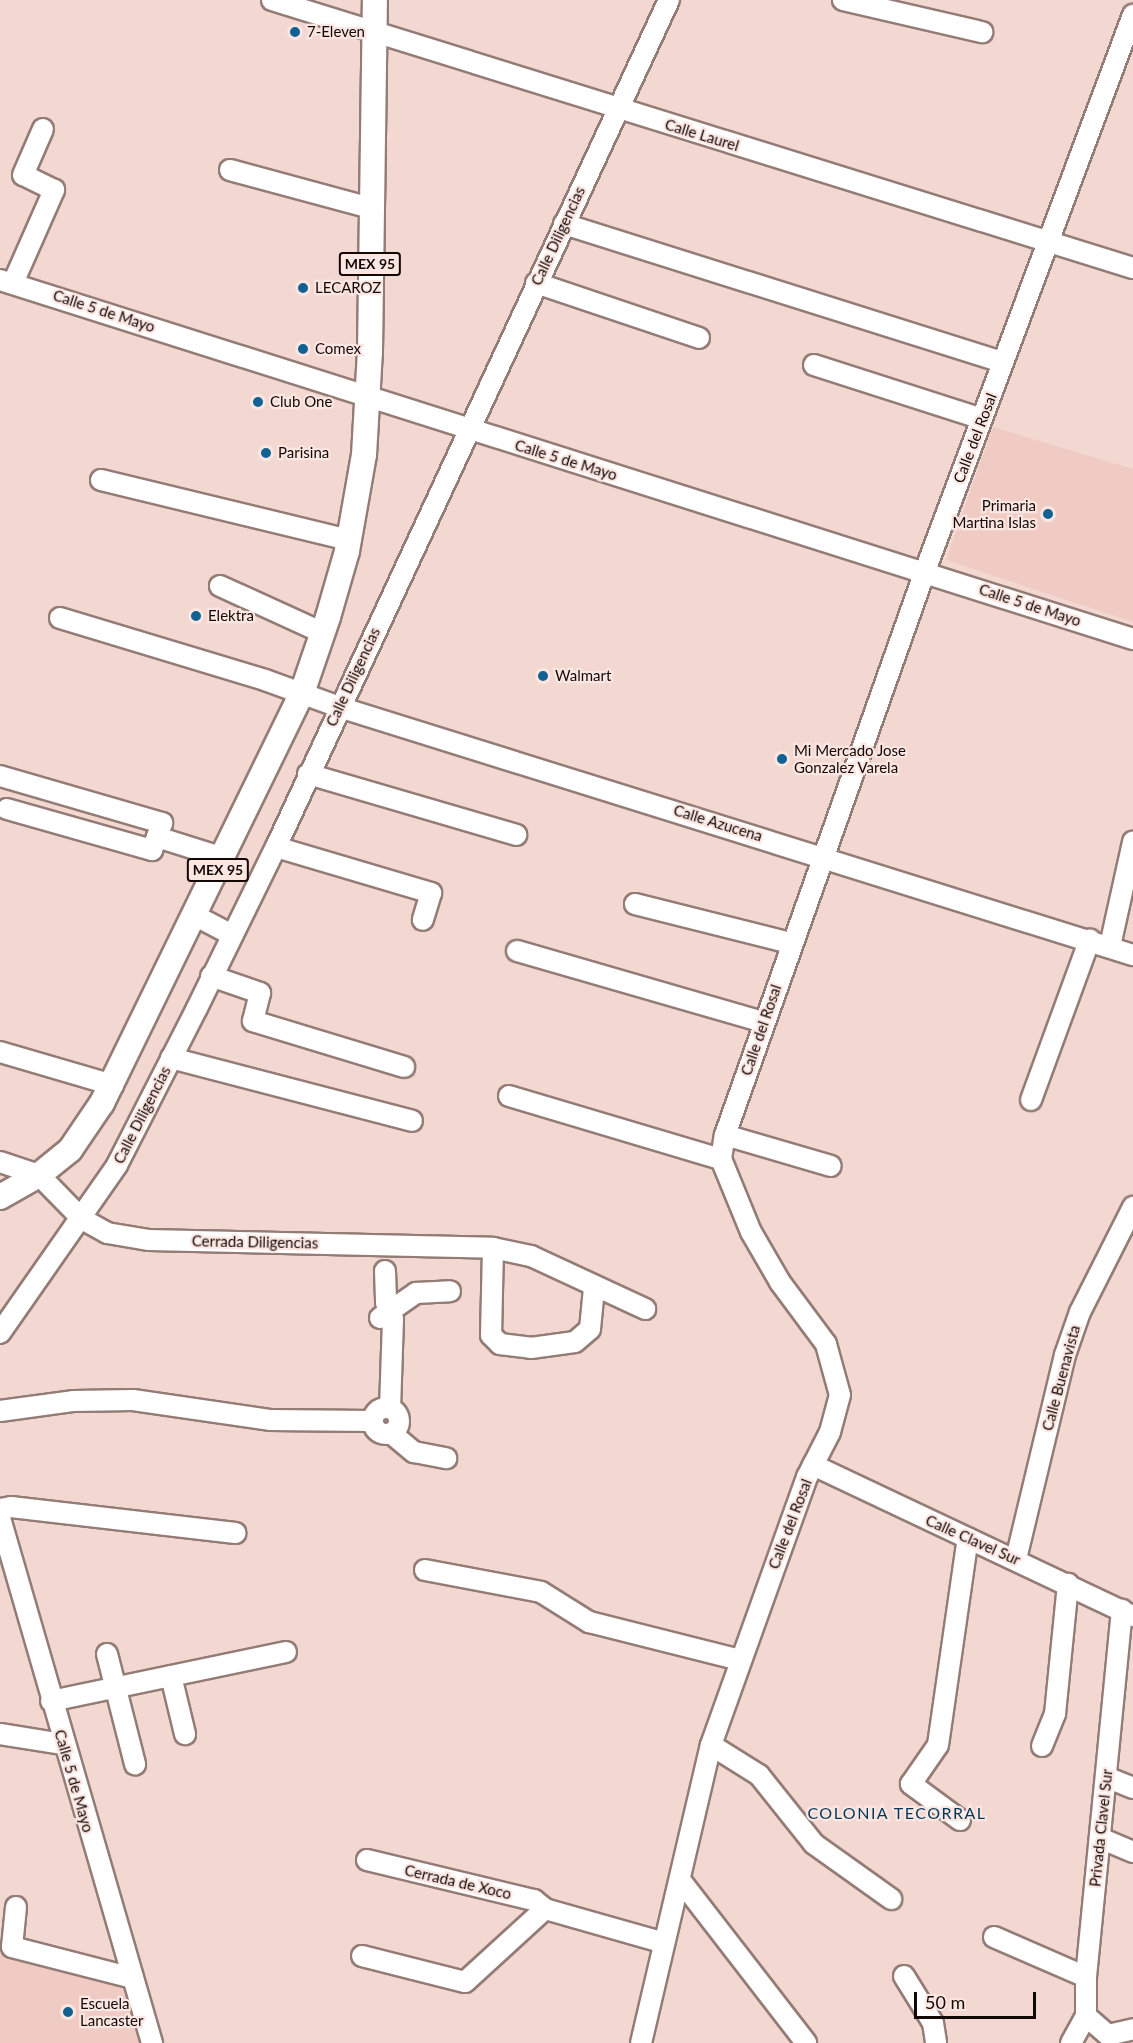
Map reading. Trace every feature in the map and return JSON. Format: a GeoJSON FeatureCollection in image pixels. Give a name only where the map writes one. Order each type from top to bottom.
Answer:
{"type":"FeatureCollection","features":[{"type":"Feature","properties":{"kind":"main road","name":"MEX 95"},"geometry":{"type":"LineString","coordinates":[[5,1192],[39,1175],[70,1150],[113,1084],[302,693],[323,633],[349,540],[364,455],[368,396],[375,0]]}},
{"type":"Feature","properties":{"kind":"street","name":"Calle Laurel"},"geometry":{"type":"LineString","coordinates":[[272,0],[618,110],[1133,268]]}},
{"type":"Feature","properties":{"kind":"street","name":"Calle Diligencias"},"geometry":{"type":"LineString","coordinates":[[0,1333],[82,1219],[117,1165],[171,1058],[276,847],[467,430],[669,0]]}},
{"type":"Feature","properties":{"kind":"street"},"geometry":{"type":"LineString","coordinates":[[843,0],[982,32]]}},
{"type":"Feature","properties":{"kind":"street","name":"Calle del Rosal"},"geometry":{"type":"LineString","coordinates":[[641,2043],[681,1881],[711,1745],[740,1660],[813,1466],[830,1432],[840,1395],[826,1344],[780,1282],[751,1232],[721,1159],[725,1134],[790,943],[925,571],[1133,15]]}},
{"type":"Feature","properties":{"kind":"street"},"geometry":{"type":"LineString","coordinates":[[6,281],[54,190],[23,175],[43,129]]}},
{"type":"Feature","properties":{"kind":"street"},"geometry":{"type":"LineString","coordinates":[[231,170],[371,208]]}},
{"type":"Feature","properties":{"kind":"street"},"geometry":{"type":"LineString","coordinates":[[564,224],[1003,362]]}},
{"type":"Feature","properties":{"kind":"street","name":"Calle 5 de Mayo"},"geometry":{"type":"LineString","coordinates":[[6,281],[368,396],[467,430],[925,571],[1133,639]]}},
{"type":"Feature","properties":{"kind":"street"},"geometry":{"type":"LineString","coordinates":[[536,284],[699,338]]}},
{"type":"Feature","properties":{"kind":"street"},"geometry":{"type":"LineString","coordinates":[[814,365],[982,419]]}},
{"type":"Feature","properties":{"kind":"street"},"geometry":{"type":"LineString","coordinates":[[100,480],[349,540]]}},
{"type":"Feature","properties":{"kind":"street"},"geometry":{"type":"LineString","coordinates":[[220,586],[323,633]]}},
{"type":"Feature","properties":{"kind":"street","name":"Calle Azucena"},"geometry":{"type":"LineString","coordinates":[[60,618],[302,693],[339,707],[1090,939],[1133,955]]}},
{"type":"Feature","properties":{"kind":"street"},"geometry":{"type":"LineString","coordinates":[[308,774],[516,835]]}},
{"type":"Feature","properties":{"kind":"street"},"geometry":{"type":"LineString","coordinates":[[0,776],[162,823],[152,850],[7,809]]}},
{"type":"Feature","properties":{"kind":"street"},"geometry":{"type":"LineString","coordinates":[[157,837],[224,858]]}},
{"type":"Feature","properties":{"kind":"street"},"geometry":{"type":"LineString","coordinates":[[1110,946],[1133,842]]}},
{"type":"Feature","properties":{"kind":"street"},"geometry":{"type":"LineString","coordinates":[[276,847],[430,893],[423,920]]}},
{"type":"Feature","properties":{"kind":"street"},"geometry":{"type":"LineString","coordinates":[[635,904],[790,943]]}},
{"type":"Feature","properties":{"kind":"street"},"geometry":{"type":"LineString","coordinates":[[196,916],[232,935]]}},
{"type":"Feature","properties":{"kind":"street"},"geometry":{"type":"LineString","coordinates":[[1031,1101],[1090,939]]}},
{"type":"Feature","properties":{"kind":"street"},"geometry":{"type":"LineString","coordinates":[[517,951],[764,1022]]}},
{"type":"Feature","properties":{"kind":"street"},"geometry":{"type":"LineString","coordinates":[[212,976],[260,993],[253,1021],[404,1067]]}},
{"type":"Feature","properties":{"kind":"street"},"geometry":{"type":"LineString","coordinates":[[0,1052],[113,1084]]}},
{"type":"Feature","properties":{"kind":"street"},"geometry":{"type":"LineString","coordinates":[[171,1058],[412,1121]]}},
{"type":"Feature","properties":{"kind":"street"},"geometry":{"type":"LineString","coordinates":[[509,1096],[721,1159]]}},
{"type":"Feature","properties":{"kind":"street"},"geometry":{"type":"LineString","coordinates":[[725,1134],[831,1166]]}},
{"type":"Feature","properties":{"kind":"street"},"geometry":{"type":"LineString","coordinates":[[0,1162],[39,1175]]}},
{"type":"Feature","properties":{"kind":"street","name":"Cerrada Diligencias"},"geometry":{"type":"LineString","coordinates":[[39,1175],[82,1219],[107,1233],[149,1240],[493,1248],[531,1256],[594,1288],[645,1309]]}},
{"type":"Feature","properties":{"kind":"street","name":"Calle Buenavista"},"geometry":{"type":"LineString","coordinates":[[1016,1559],[1065,1355],[1080,1312],[1133,1207]]}},
{"type":"Feature","properties":{"kind":"street"},"geometry":{"type":"LineString","coordinates":[[493,1248],[490,1335],[500,1344],[531,1348],[575,1342],[590,1329],[594,1288]]}},
{"type":"Feature","properties":{"kind":"street"},"geometry":{"type":"LineString","coordinates":[[380,1413],[386,1311],[385,1271]]}},
{"type":"Feature","properties":{"kind":"street"},"geometry":{"type":"LineString","coordinates":[[386,1311],[416,1293],[450,1291]]}},
{"type":"Feature","properties":{"kind":"street"},"geometry":{"type":"LineString","coordinates":[[0,1411],[74,1401],[133,1400],[280,1421],[380,1413],[399,1421],[391,1433],[414,1452],[446,1458]]}},
{"type":"Feature","properties":{"kind":"street","name":"Calle Clavel Sur"},"geometry":{"type":"LineString","coordinates":[[813,1466],[1016,1559],[1127,1613]]}},
{"type":"Feature","properties":{"kind":"street"},"geometry":{"type":"LineString","coordinates":[[0,1509],[11,1507],[235,1533]]}},
{"type":"Feature","properties":{"kind":"street","name":"Calle 5 de Mayo"},"geometry":{"type":"LineString","coordinates":[[0,1518],[63,1744],[133,1978],[147,2039]]}},
{"type":"Feature","properties":{"kind":"street"},"geometry":{"type":"LineString","coordinates":[[960,1820],[911,1785],[938,1745],[968,1538]]}},
{"type":"Feature","properties":{"kind":"street"},"geometry":{"type":"LineString","coordinates":[[425,1570],[541,1592],[589,1622],[740,1660]]}},
{"type":"Feature","properties":{"kind":"street"},"geometry":{"type":"LineString","coordinates":[[1042,1746],[1054,1714],[1068,1584]]}},
{"type":"Feature","properties":{"kind":"street","name":"Privada Clavel Sur"},"geometry":{"type":"LineString","coordinates":[[1079,2029],[1106,1777],[1127,1613]]}},
{"type":"Feature","properties":{"kind":"street"},"geometry":{"type":"LineString","coordinates":[[51,1701],[286,1652]]}},
{"type":"Feature","properties":{"kind":"street"},"geometry":{"type":"LineString","coordinates":[[106,1654],[135,1764]]}},
{"type":"Feature","properties":{"kind":"street"},"geometry":{"type":"LineString","coordinates":[[171,1676],[185,1734]]}},
{"type":"Feature","properties":{"kind":"street"},"geometry":{"type":"LineString","coordinates":[[0,1734],[63,1744]]}},
{"type":"Feature","properties":{"kind":"street"},"geometry":{"type":"LineString","coordinates":[[711,1745],[759,1775],[814,1844],[891,1899]]}},
{"type":"Feature","properties":{"kind":"street"},"geometry":{"type":"LineString","coordinates":[[1106,1777],[1133,1788]]}},
{"type":"Feature","properties":{"kind":"street"},"geometry":{"type":"LineString","coordinates":[[1100,1838],[1133,1852]]}},
{"type":"Feature","properties":{"kind":"street","name":"Cerrada de Xoco"},"geometry":{"type":"LineString","coordinates":[[367,1860],[534,1900],[545,1910],[664,1943]]}},
{"type":"Feature","properties":{"kind":"street"},"geometry":{"type":"LineString","coordinates":[[681,1881],[806,2043]]}},
{"type":"Feature","properties":{"kind":"street"},"geometry":{"type":"LineString","coordinates":[[16,1907],[12,1947],[133,1978]]}},
{"type":"Feature","properties":{"kind":"street"},"geometry":{"type":"LineString","coordinates":[[362,1956],[465,1982],[545,1910]]}},
{"type":"Feature","properties":{"kind":"street"},"geometry":{"type":"LineString","coordinates":[[994,1937],[1086,1977]]}},
{"type":"Feature","properties":{"kind":"street"},"geometry":{"type":"LineString","coordinates":[[904,1976],[933,2023],[936,2043]]}},
{"type":"Feature","properties":{"kind":"street"},"geometry":{"type":"LineString","coordinates":[[1079,2029],[1107,2035],[1133,2029]]}},
{"type":"Feature","properties":{"kind":"street"},"geometry":{"type":"LineString","coordinates":[[1079,2029],[1097,2043]]}},
{"type":"Feature","properties":{"kind":"shaded area","name":"Primaria Martina Islas"},"geometry":{"type":"Polygon","coordinates":[[[993,427],[1133,469],[1133,622],[946,560],[993,427]]]}},
{"type":"Feature","properties":{"kind":"shaded area","name":"Escuela Lancaster"},"geometry":{"type":"Polygon","coordinates":[[[0,1948],[127,1981],[143,2043],[0,2043],[0,1948]]]}},
{"type":"Feature","properties":{"kind":"place","name":"7-Eleven"},"geometry":{"type":"Point","coordinates":[295,32]}},
{"type":"Feature","properties":{"kind":"place","name":"LECAROZ"},"geometry":{"type":"Point","coordinates":[303,288]}},
{"type":"Feature","properties":{"kind":"place","name":"Comex"},"geometry":{"type":"Point","coordinates":[303,349]}},
{"type":"Feature","properties":{"kind":"place","name":"Club One"},"geometry":{"type":"Point","coordinates":[258,402]}},
{"type":"Feature","properties":{"kind":"place","name":"Parisina"},"geometry":{"type":"Point","coordinates":[266,453]}},
{"type":"Feature","properties":{"kind":"place","name":"Primaria Martina Islas"},"geometry":{"type":"Point","coordinates":[1048,514]}},
{"type":"Feature","properties":{"kind":"place","name":"Elektra"},"geometry":{"type":"Point","coordinates":[196,616]}},
{"type":"Feature","properties":{"kind":"place","name":"Walmart"},"geometry":{"type":"Point","coordinates":[543,676]}},
{"type":"Feature","properties":{"kind":"place","name":"Mi Mercado Jose Gonzalez Varela"},"geometry":{"type":"Point","coordinates":[782,759]}},
{"type":"Feature","properties":{"kind":"place","name":"Escuela Lancaster"},"geometry":{"type":"Point","coordinates":[68,2012]}},
{"type":"Feature","properties":{"kind":"district","name":"COLONIA TECORRAL"},"geometry":{"type":"Point","coordinates":[897,1813]}}]}
